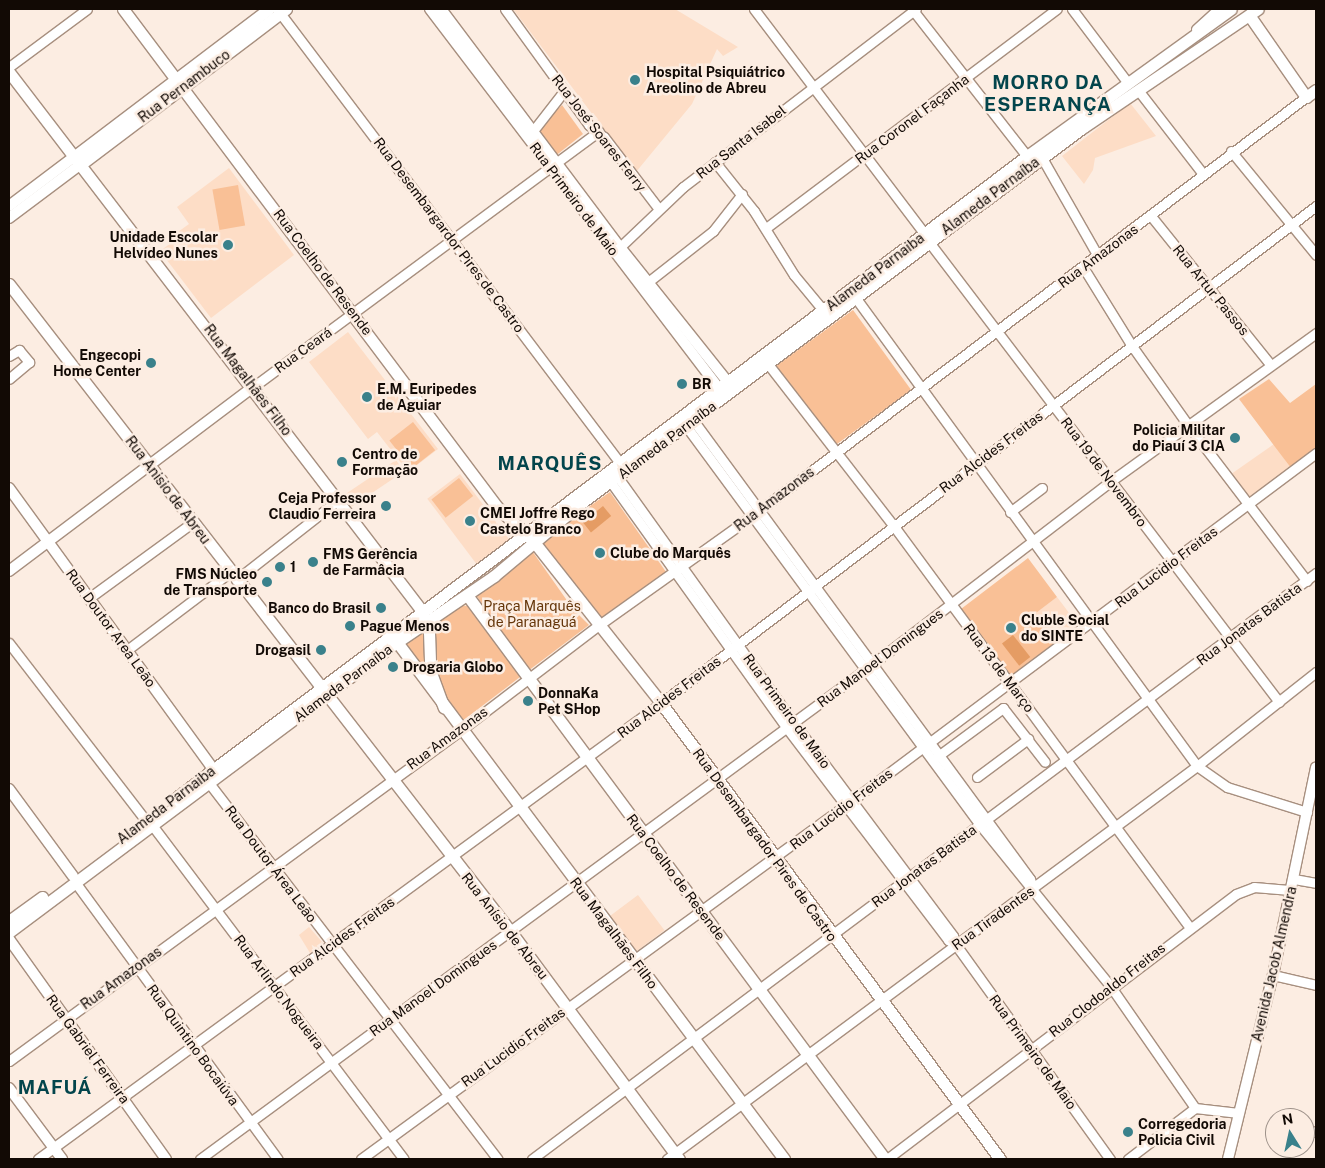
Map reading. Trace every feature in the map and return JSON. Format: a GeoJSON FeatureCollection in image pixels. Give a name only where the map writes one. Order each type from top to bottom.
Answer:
{"type":"FeatureCollection","features":[{"type":"Feature","properties":{"kind":"main road","name":"Rua Coelho de Resende"},"geometry":{"type":"LineString","coordinates":[[124,9],[354,312],[497,507],[526,533]]}},
{"type":"Feature","properties":{"kind":"main road","name":"Rua Pernambuco"},"geometry":{"type":"LineString","coordinates":[[180,82],[269,9]]}},
{"type":"Feature","properties":{"kind":"main road","name":"Alameda Parnaiba"},"geometry":{"type":"LineString","coordinates":[[726,389],[823,310],[927,238],[1027,156],[1230,9]]}},
{"type":"Feature","properties":{"kind":"main road","name":"Rua Pernambuco"},"geometry":{"type":"LineString","coordinates":[[78,160],[180,82],[281,10]]}},
{"type":"Feature","properties":{"kind":"main road","name":"Alameda Parnaíba"},"geometry":{"type":"LineString","coordinates":[[9,932],[74,879],[149,823],[209,783],[424,616],[526,533],[620,463],[726,389],[768,364],[856,297],[927,238],[1138,90],[1254,12]]}},
{"type":"Feature","properties":{"kind":"main road"},"geometry":{"type":"LineString","coordinates":[[1254,12],[1306,97]]}},
{"type":"Feature","properties":{"kind":"main road","name":"Rua Magalhães Filho"},"geometry":{"type":"LineString","coordinates":[[9,72],[253,387],[424,616],[430,670],[444,708]]}},
{"type":"Feature","properties":{"kind":"main road","name":"Rua Amazonas"},"geometry":{"type":"LineString","coordinates":[[1306,97],[1316,90]]}},
{"type":"Feature","properties":{"kind":"main road","name":"Rua Anisio de Abreu"},"geometry":{"type":"LineString","coordinates":[[9,284],[324,692]]}},
{"type":"Feature","properties":{"kind":"main road","name":"Alameda Parnaíba"},"geometry":{"type":"LineString","coordinates":[[324,692],[397,642],[424,616],[467,594],[614,479],[690,423],[726,389]]}},
{"type":"Feature","properties":{"kind":"main road","name":"Rua Desembargador Pires de Castro"},"geometry":{"type":"LineString","coordinates":[[526,533],[661,703],[880,1001],[1000,1159]]}},
{"type":"Feature","properties":{"kind":"main road","name":"Rua Coelho de Resende"},"geometry":{"type":"LineString","coordinates":[[467,594],[886,1159]]}},
{"type":"Feature","properties":{"kind":"main road","name":"Rua Magalhães Filho"},"geometry":{"type":"LineString","coordinates":[[397,642],[444,708],[784,1159]]}},
{"type":"Feature","properties":{"kind":"main road","name":"Alameda Parnaiba"},"geometry":{"type":"LineString","coordinates":[[149,823],[213,769],[324,692]]}},
{"type":"Feature","properties":{"kind":"main road","name":"Rua Anísio de Abreu"},"geometry":{"type":"LineString","coordinates":[[324,692],[627,1086],[674,1157]]}},
{"type":"Feature","properties":{"kind":"main road"},"geometry":{"type":"LineString","coordinates":[[9,921],[74,879]]}},
{"type":"Feature","properties":{"kind":"street"},"geometry":{"type":"LineString","coordinates":[[9,67],[87,9]]}},
{"type":"Feature","properties":{"kind":"street","name":"Rua Primeiro de Maio"},"geometry":{"type":"LineString","coordinates":[[430,9],[530,134],[726,389]]}},
{"type":"Feature","properties":{"kind":"street","name":"Rua Primeiro de Maio"},"geometry":{"type":"LineString","coordinates":[[441,9],[530,134]]}},
{"type":"Feature","properties":{"kind":"street","name":"Rua José Soares Ferry"},"geometry":{"type":"LineString","coordinates":[[505,9],[589,125],[599,131],[658,208]]}},
{"type":"Feature","properties":{"kind":"street","name":"Rua 19 de Novembro"},"geometry":{"type":"LineString","coordinates":[[754,9],[996,331],[1279,702]]}},
{"type":"Feature","properties":{"kind":"street"},"geometry":{"type":"LineString","coordinates":[[914,9],[1027,156]]}},
{"type":"Feature","properties":{"kind":"street","name":"Rua Santa Isabel"},"geometry":{"type":"LineString","coordinates":[[620,247],[658,208],[914,9]]}},
{"type":"Feature","properties":{"kind":"street","name":"Rua Coronel Façanha"},"geometry":{"type":"LineString","coordinates":[[766,228],[1057,9]]}},
{"type":"Feature","properties":{"kind":"street"},"geometry":{"type":"LineString","coordinates":[[1072,9],[1128,82]]}},
{"type":"Feature","properties":{"kind":"street","name":"Alameda Parnaiba"},"geometry":{"type":"LineString","coordinates":[[1175,48],[1218,9]]}},
{"type":"Feature","properties":{"kind":"street","name":"Rua Desembargardor Pires de Castro"},"geometry":{"type":"LineString","coordinates":[[281,10],[620,463]]}},
{"type":"Feature","properties":{"kind":"street"},"geometry":{"type":"LineString","coordinates":[[1138,90],[1203,174]]}},
{"type":"Feature","properties":{"kind":"street"},"geometry":{"type":"LineString","coordinates":[[530,134],[564,91]]}},
{"type":"Feature","properties":{"kind":"street","name":"Rua Amazonas"},"geometry":{"type":"LineString","coordinates":[[9,1060],[392,778],[461,730],[528,677],[599,625],[755,514],[921,386],[1151,216],[1230,151],[1306,97]]}},
{"type":"Feature","properties":{"kind":"street","name":"Rua Ceará"},"geometry":{"type":"LineString","coordinates":[[9,571],[150,467],[253,387],[452,238],[599,131]]}},
{"type":"Feature","properties":{"kind":"street"},"geometry":{"type":"LineString","coordinates":[[1230,151],[1316,254]]}},
{"type":"Feature","properties":{"kind":"street"},"geometry":{"type":"LineString","coordinates":[[1042,158],[1098,256]]}},
{"type":"Feature","properties":{"kind":"street"},"geometry":{"type":"LineString","coordinates":[[9,206],[78,160]]}},
{"type":"Feature","properties":{"kind":"street"},"geometry":{"type":"LineString","coordinates":[[9,218],[78,160]]}},
{"type":"Feature","properties":{"kind":"street"},"geometry":{"type":"LineString","coordinates":[[715,162],[742,194],[766,228],[794,275],[823,310]]}},
{"type":"Feature","properties":{"kind":"street","name":"Rua Primeiro de Maio"},"geometry":{"type":"LineString","coordinates":[[553,164],[648,282],[726,389]]}},
{"type":"Feature","properties":{"kind":"street"},"geometry":{"type":"LineString","coordinates":[[648,282],[713,231],[742,194]]}},
{"type":"Feature","properties":{"kind":"street","name":"Rua Alcides Freitas"},"geometry":{"type":"LineString","coordinates":[[38,1159],[661,703],[1316,206]]}},
{"type":"Feature","properties":{"kind":"street","name":"Rua Artur Passos"},"geometry":{"type":"LineString","coordinates":[[1151,216],[1270,364]]}},
{"type":"Feature","properties":{"kind":"street"},"geometry":{"type":"LineString","coordinates":[[1082,267],[1132,346],[1188,425],[1307,581]]}},
{"type":"Feature","properties":{"kind":"street"},"geometry":{"type":"LineString","coordinates":[[856,297],[1010,512],[1197,766],[1227,787],[1307,812]]}},
{"type":"Feature","properties":{"kind":"street","name":"Rua Manoel Domingues"},"geometry":{"type":"LineString","coordinates":[[200,1159],[577,884],[952,605],[1110,481],[1270,364],[1316,333]]}},
{"type":"Feature","properties":{"kind":"street"},"geometry":{"type":"LineString","coordinates":[[9,356],[19,350],[28,362],[9,379]]}},
{"type":"Feature","properties":{"kind":"street","name":"Rua 13 de Março"},"geometry":{"type":"LineString","coordinates":[[768,364],[893,526],[1189,927]]}},
{"type":"Feature","properties":{"kind":"street"},"geometry":{"type":"LineString","coordinates":[[690,423],[983,822]]}},
{"type":"Feature","properties":{"kind":"street","name":"Rua Lucidio Freitas"},"geometry":{"type":"LineString","coordinates":[[361,1159],[449,1093],[850,803],[1173,563],[1316,453]]}},
{"type":"Feature","properties":{"kind":"street","name":"Rua Primeiro de Maio"},"geometry":{"type":"LineString","coordinates":[[614,479],[680,568],[790,725],[907,880],[948,940],[956,945],[1032,1048],[1110,1159]]}},
{"type":"Feature","properties":{"kind":"street","name":"Rua Doutor Area Leão"},"geometry":{"type":"LineString","coordinates":[[9,488],[50,541],[213,769]]}},
{"type":"Feature","properties":{"kind":"street"},"geometry":{"type":"LineString","coordinates":[[1010,512],[1042,488]]}},
{"type":"Feature","properties":{"kind":"street"},"geometry":{"type":"LineString","coordinates":[[128,650],[338,500]]}},
{"type":"Feature","properties":{"kind":"street"},"geometry":{"type":"LineString","coordinates":[[89,598],[192,523]]}},
{"type":"Feature","properties":{"kind":"street","name":"Rua Jonatas Batista"},"geometry":{"type":"LineString","coordinates":[[532,1159],[627,1086],[907,880],[1066,759],[1149,700],[1316,573]]}},
{"type":"Feature","properties":{"kind":"street","name":"Rua Arlindo Nogueira"},"geometry":{"type":"LineString","coordinates":[[9,644],[215,908],[404,1159]]}},
{"type":"Feature","properties":{"kind":"street","name":"Rua Tiradentes"},"geometry":{"type":"LineString","coordinates":[[674,1157],[808,1054],[1197,766],[1316,672]]}},
{"type":"Feature","properties":{"kind":"street"},"geometry":{"type":"LineString","coordinates":[[938,756],[1002,708],[1045,762]]}},
{"type":"Feature","properties":{"kind":"street"},"geometry":{"type":"LineString","coordinates":[[977,778],[1028,739]]}},
{"type":"Feature","properties":{"kind":"street"},"geometry":{"type":"LineString","coordinates":[[926,745],[938,756],[1024,883],[1033,888],[1110,987],[1195,1108]]}},
{"type":"Feature","properties":{"kind":"street","name":"Avenida Jacob Almendra"},"geometry":{"type":"LineString","coordinates":[[1228,1159],[1294,879],[1316,767]]}},
{"type":"Feature","properties":{"kind":"street","name":"Rua Doutor Área Leão"},"geometry":{"type":"LineString","coordinates":[[209,783],[390,1020],[449,1093],[497,1159]]}},
{"type":"Feature","properties":{"kind":"street","name":"Rua Quintino Bocaiúva"},"geometry":{"type":"LineString","coordinates":[[9,789],[136,968],[278,1159]]}},
{"type":"Feature","properties":{"kind":"street"},"geometry":{"type":"LineString","coordinates":[[1294,879],[1316,883]]}},
{"type":"Feature","properties":{"kind":"street","name":"Rua Clodoaldo Freitas"},"geometry":{"type":"LineString","coordinates":[[886,1159],[959,1105],[1189,927],[1248,888],[1260,886],[1291,890]]}},
{"type":"Feature","properties":{"kind":"street","name":"Rua Gabriel Ferreira"},"geometry":{"type":"LineString","coordinates":[[9,939],[166,1159]]}},
{"type":"Feature","properties":{"kind":"street"},"geometry":{"type":"LineString","coordinates":[[1272,975],[1316,985]]}},
{"type":"Feature","properties":{"kind":"street"},"geometry":{"type":"LineString","coordinates":[[9,1088],[62,1159]]}},
{"type":"Feature","properties":{"kind":"street"},"geometry":{"type":"LineString","coordinates":[[1128,1159],[1195,1108],[1239,1113]]}},
{"type":"Feature","properties":{"kind":"shaded area","name":"Hospital Psiquiátrico Areolino de Abreu"},"geometry":{"type":"Polygon","coordinates":[[[513,9],[675,9],[738,47],[723,56],[717,49],[692,104],[636,172],[513,9]]]}},
{"type":"Feature","properties":{"kind":"shaded area"},"geometry":{"type":"Polygon","coordinates":[[[1130,103],[1156,136],[1095,158],[1093,170],[1084,184],[1062,156],[1130,103]]]}},
{"type":"Feature","properties":{"kind":"shaded area","name":"Unidade Escolar Helvídeo Nunes"},"geometry":{"type":"Polygon","coordinates":[[[229,168],[294,255],[211,318],[160,251],[178,238],[175,234],[189,224],[177,207],[229,168]]]}},
{"type":"Feature","properties":{"kind":"shaded area","name":"E.M. Euripedes de Aguiar"},"geometry":{"type":"Polygon","coordinates":[[[348,332],[438,449],[408,472],[377,432],[368,439],[309,362],[348,332]]]}},
{"type":"Feature","properties":{"kind":"shaded area"},"geometry":{"type":"Polygon","coordinates":[[[1274,444],[1291,468],[1246,499],[1230,475],[1274,444]]]}},
{"type":"Feature","properties":{"kind":"shaded area"},"geometry":{"type":"Polygon","coordinates":[[[396,460],[404,472],[352,507],[344,495],[396,460]]]}},
{"type":"Feature","properties":{"kind":"shaded area","name":"CMEI Joffre Rego Castelo Branco"},"geometry":{"type":"Polygon","coordinates":[[[460,474],[511,541],[478,566],[427,499],[460,474]]]}},
{"type":"Feature","properties":{"kind":"shaded area"},"geometry":{"type":"Polygon","coordinates":[[[603,506],[611,516],[591,532],[583,522],[603,506]]]}},
{"type":"Feature","properties":{"kind":"shaded area"},"geometry":{"type":"Polygon","coordinates":[[[1057,597],[1080,627],[1058,644],[1035,613],[1057,597]]]}},
{"type":"Feature","properties":{"kind":"shaded area"},"geometry":{"type":"Polygon","coordinates":[[[1013,635],[1030,657],[1019,666],[1002,644],[1013,635]]]}},
{"type":"Feature","properties":{"kind":"shaded area"},"geometry":{"type":"Polygon","coordinates":[[[638,895],[664,930],[634,953],[608,918],[638,895]]]}},
{"type":"Feature","properties":{"kind":"shaded area"},"geometry":{"type":"Polygon","coordinates":[[[309,927],[323,943],[310,953],[299,935],[309,927]]]}},
{"type":"Feature","properties":{"kind":"green space"},"geometry":{"type":"Polygon","coordinates":[[[562,105],[583,134],[554,157],[536,131],[562,105]]]}},
{"type":"Feature","properties":{"kind":"green space"},"geometry":{"type":"Polygon","coordinates":[[[238,185],[245,225],[220,230],[212,190],[238,185]]]}},
{"type":"Feature","properties":{"kind":"green space"},"geometry":{"type":"Polygon","coordinates":[[[853,310],[911,390],[834,447],[775,366],[853,310]]]}},
{"type":"Feature","properties":{"kind":"green space"},"geometry":{"type":"Polygon","coordinates":[[[1269,379],[1290,403],[1316,384],[1316,449],[1291,468],[1239,399],[1269,379]]]}},
{"type":"Feature","properties":{"kind":"green space"},"geometry":{"type":"Polygon","coordinates":[[[413,422],[435,450],[412,469],[389,440],[413,422]]]}},
{"type":"Feature","properties":{"kind":"green space"},"geometry":{"type":"Polygon","coordinates":[[[459,478],[473,496],[446,518],[431,500],[459,478]]]}},
{"type":"Feature","properties":{"kind":"green space","name":"Clube do Marquês"},"geometry":{"type":"Polygon","coordinates":[[[610,492],[666,572],[596,622],[540,541],[610,492]]]}},
{"type":"Feature","properties":{"kind":"green space","name":"Praça Marquês de Paranaguá"},"geometry":{"type":"Polygon","coordinates":[[[530,548],[573,609],[589,625],[528,671],[476,595],[530,548]]]}},
{"type":"Feature","properties":{"kind":"green space","name":"Cluble Social do SINTE"},"geometry":{"type":"Polygon","coordinates":[[[1028,558],[1057,597],[1036,613],[1058,643],[1012,677],[961,609],[1028,558]]]}},
{"type":"Feature","properties":{"kind":"green space","name":"Praça Marquês de Paranaguá"},"geometry":{"type":"Polygon","coordinates":[[[460,605],[467,606],[520,677],[461,722],[443,698],[436,680],[435,658],[436,619],[460,605]]]}},
{"type":"Feature","properties":{"kind":"green space"},"geometry":{"type":"Polygon","coordinates":[[[422,628],[424,637],[426,675],[402,642],[422,628]]]}},
{"type":"Feature","properties":{"kind":"place","name":"Hospital Psiquiátrico Areolino de Abreu"},"geometry":{"type":"Point","coordinates":[635,80]}},
{"type":"Feature","properties":{"kind":"place","name":"Unidade Escolar Helvídeo Nunes"},"geometry":{"type":"Point","coordinates":[228,245]}},
{"type":"Feature","properties":{"kind":"place","name":"Engecopi Home Center"},"geometry":{"type":"Point","coordinates":[151,363]}},
{"type":"Feature","properties":{"kind":"place","name":"BR"},"geometry":{"type":"Point","coordinates":[682,384]}},
{"type":"Feature","properties":{"kind":"place","name":"E.M. Euripedes de Aguiar"},"geometry":{"type":"Point","coordinates":[367,397]}},
{"type":"Feature","properties":{"kind":"place","name":"Policia Militar do Piauí 3 CIA"},"geometry":{"type":"Point","coordinates":[1235,438]}},
{"type":"Feature","properties":{"kind":"place","name":"Centro de Formação"},"geometry":{"type":"Point","coordinates":[342,462]}},
{"type":"Feature","properties":{"kind":"place","name":"Ceja Professor Claudio Ferreira"},"geometry":{"type":"Point","coordinates":[386,506]}},
{"type":"Feature","properties":{"kind":"place","name":"CMEI Joffre Rego Castelo Branco"},"geometry":{"type":"Point","coordinates":[470,521]}},
{"type":"Feature","properties":{"kind":"place","name":"Clube do Marquês"},"geometry":{"type":"Point","coordinates":[600,553]}},
{"type":"Feature","properties":{"kind":"place","name":"FMS Gerência de Farmâcia"},"geometry":{"type":"Point","coordinates":[313,562]}},
{"type":"Feature","properties":{"kind":"place","name":"1"},"geometry":{"type":"Point","coordinates":[280,567]}},
{"type":"Feature","properties":{"kind":"place","name":"FMS Núcleo de Transporte"},"geometry":{"type":"Point","coordinates":[267,582]}},
{"type":"Feature","properties":{"kind":"place","name":"Banco do Brasil"},"geometry":{"type":"Point","coordinates":[381,608]}},
{"type":"Feature","properties":{"kind":"place","name":"Pague Menos"},"geometry":{"type":"Point","coordinates":[350,626]}},
{"type":"Feature","properties":{"kind":"place","name":"Cluble Social do SINTE"},"geometry":{"type":"Point","coordinates":[1011,628]}},
{"type":"Feature","properties":{"kind":"place","name":"Drogasil"},"geometry":{"type":"Point","coordinates":[321,650]}},
{"type":"Feature","properties":{"kind":"place","name":"Drogaria Globo"},"geometry":{"type":"Point","coordinates":[393,667]}},
{"type":"Feature","properties":{"kind":"place","name":"DonnaKa Pet SHop"},"geometry":{"type":"Point","coordinates":[528,701]}},
{"type":"Feature","properties":{"kind":"place","name":"Corregedoria Policia Civil"},"geometry":{"type":"Point","coordinates":[1128,1132]}},
{"type":"Feature","properties":{"kind":"district","name":"MORRO DA ESPERANÇA"},"geometry":{"type":"Point","coordinates":[1048,94]}},
{"type":"Feature","properties":{"kind":"district","name":"MARQUÊS"},"geometry":{"type":"Point","coordinates":[550,464]}},
{"type":"Feature","properties":{"kind":"district","name":"MAFUÁ"},"geometry":{"type":"Point","coordinates":[55,1088]}}]}
